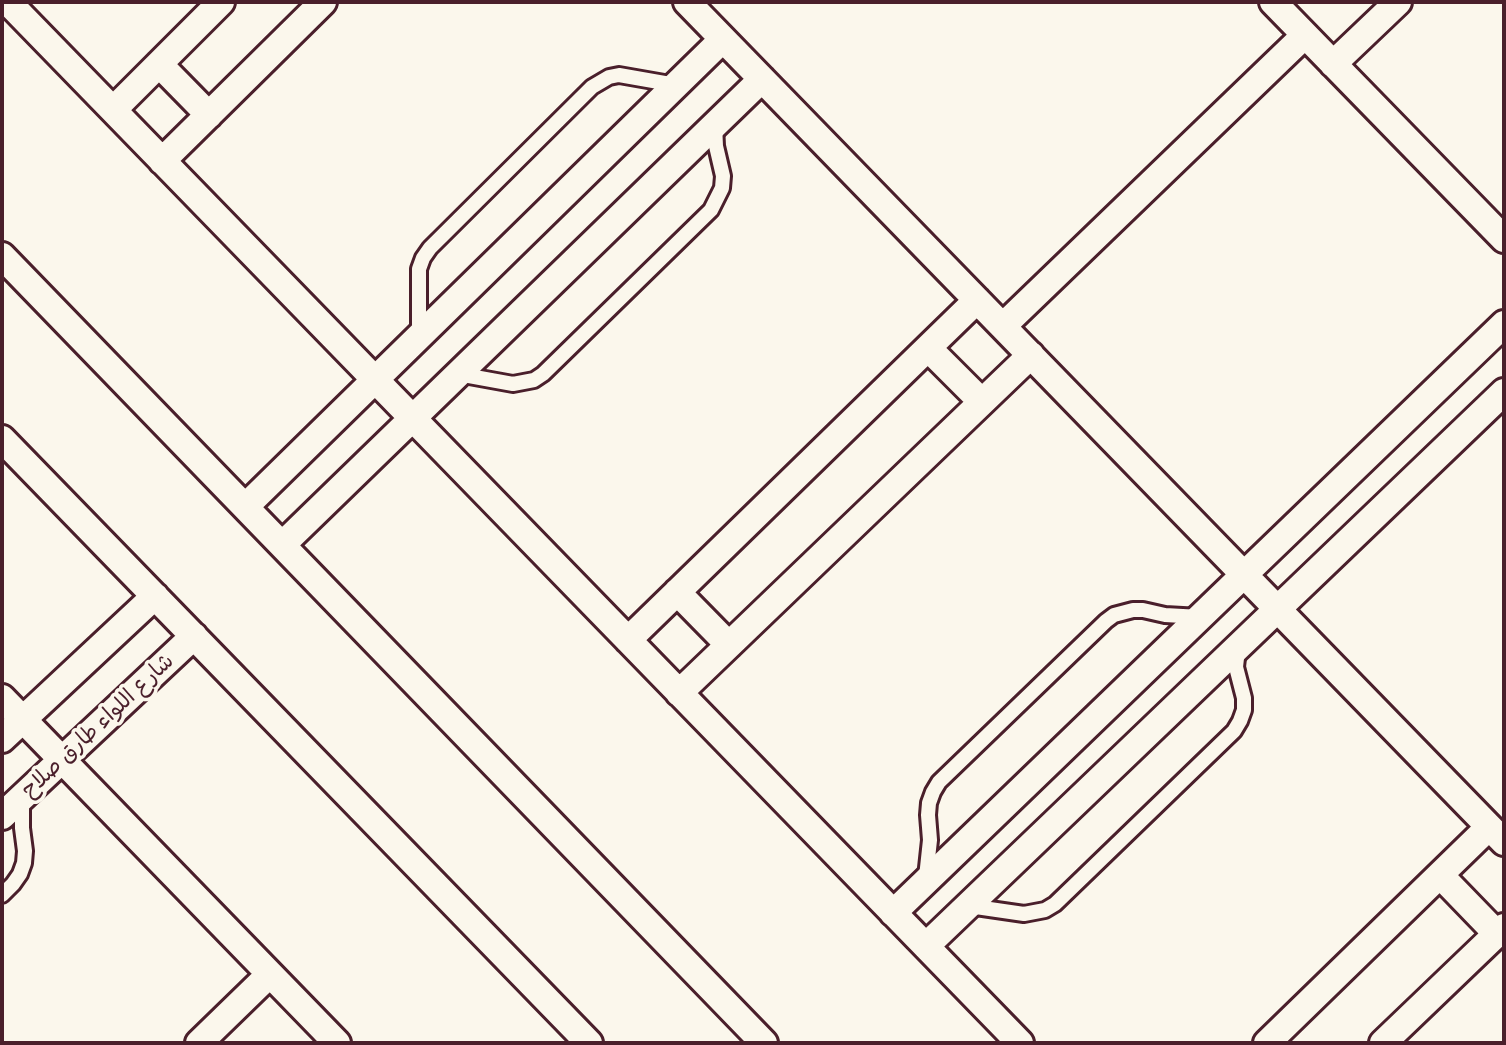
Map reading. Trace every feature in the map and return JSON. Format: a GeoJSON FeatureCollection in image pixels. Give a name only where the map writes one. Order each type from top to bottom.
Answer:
{"type":"FeatureCollection","features":[{"type":"Feature","properties":{"kind":"street"},"geometry":{"type":"LineString","coordinates":[[8,2],[1020,1043]]}},
{"type":"Feature","properties":{"kind":"street"},"geometry":{"type":"LineString","coordinates":[[113,110],[221,2]]}},
{"type":"Feature","properties":{"kind":"street"},"geometry":{"type":"LineString","coordinates":[[162,161],[323,2]]}},
{"type":"Feature","properties":{"kind":"street"},"geometry":{"type":"LineString","coordinates":[[687,2],[1497,834],[1440,875],[1267,1043]]}},
{"type":"Feature","properties":{"kind":"street"},"geometry":{"type":"LineString","coordinates":[[1276,3],[1504,239]]}},
{"type":"Feature","properties":{"kind":"street"},"geometry":{"type":"LineString","coordinates":[[1333,64],[1384,7]]}},
{"type":"Feature","properties":{"kind":"street"},"geometry":{"type":"LineString","coordinates":[[1003,326],[1305,35]]}},
{"type":"Feature","properties":{"kind":"street"},"geometry":{"type":"LineString","coordinates":[[245,507],[723,39]]}},
{"type":"Feature","properties":{"kind":"street"},"geometry":{"type":"LineString","coordinates":[[159,64],[209,115]]}},
{"type":"Feature","properties":{"kind":"street"},"geometry":{"type":"LineString","coordinates":[[282,545],[762,79]]}},
{"type":"Feature","properties":{"kind":"street"},"geometry":{"type":"LineString","coordinates":[[2,256],[764,1043]]}},
{"type":"Feature","properties":{"kind":"street"},"geometry":{"type":"LineString","coordinates":[[628,640],[977,300]]}},
{"type":"Feature","properties":{"kind":"street"},"geometry":{"type":"LineString","coordinates":[[893,913],[1504,324]]}},
{"type":"Feature","properties":{"kind":"street"},"geometry":{"type":"LineString","coordinates":[[928,348],[982,402]]}},
{"type":"Feature","properties":{"kind":"street"},"geometry":{"type":"LineString","coordinates":[[679,693],[1031,355]]}},
{"type":"Feature","properties":{"kind":"street"},"geometry":{"type":"LineString","coordinates":[[926,946],[1504,392]]}},
{"type":"Feature","properties":{"kind":"street"},"geometry":{"type":"LineString","coordinates":[[2,439],[589,1043]]}},
{"type":"Feature","properties":{"kind":"street"},"geometry":{"type":"LineString","coordinates":[[677,592],[729,645]]}},
{"type":"Feature","properties":{"kind":"street"},"geometry":{"type":"LineString","coordinates":[[2,739],[155,596]]}},
{"type":"Feature","properties":{"kind":"street","name":"شارع اللواء طارق صلاح"},"geometry":{"type":"LineString","coordinates":[[2,816],[194,636]]}},
{"type":"Feature","properties":{"kind":"street"},"geometry":{"type":"LineString","coordinates":[[2,698],[270,974],[327,1040]]}},
{"type":"Feature","properties":{"kind":"street"},"geometry":{"type":"LineString","coordinates":[[1383,1043],[1500,931],[1440,875]]}},
{"type":"Feature","properties":{"kind":"street"},"geometry":{"type":"LineString","coordinates":[[217,1037],[270,974]]}},
{"type":"Feature","properties":{"kind":"lane"},"geometry":{"type":"LineString","coordinates":[[419,338],[419,269],[423,258],[592,87],[619,75],[676,85]]}},
{"type":"Feature","properties":{"kind":"lane"},"geometry":{"type":"LineString","coordinates":[[458,374],[513,384],[534,380],[543,374],[711,210],[722,188],[723,176],[715,125]]}},
{"type":"Feature","properties":{"kind":"lane"},"geometry":{"type":"LineString","coordinates":[[925,881],[929,854],[929,803],[939,782],[1106,621],[1114,615],[1133,610],[1177,617],[1201,617]]}},
{"type":"Feature","properties":{"kind":"lane"},"geometry":{"type":"LineString","coordinates":[[968,906],[1024,914],[1035,913],[1055,904],[1234,731],[1244,710],[1236,667],[1239,647]]}},
{"type":"Feature","properties":{"kind":"lane"},"geometry":{"type":"LineString","coordinates":[[2,895],[20,874],[24,863],[22,798]]}}]}
